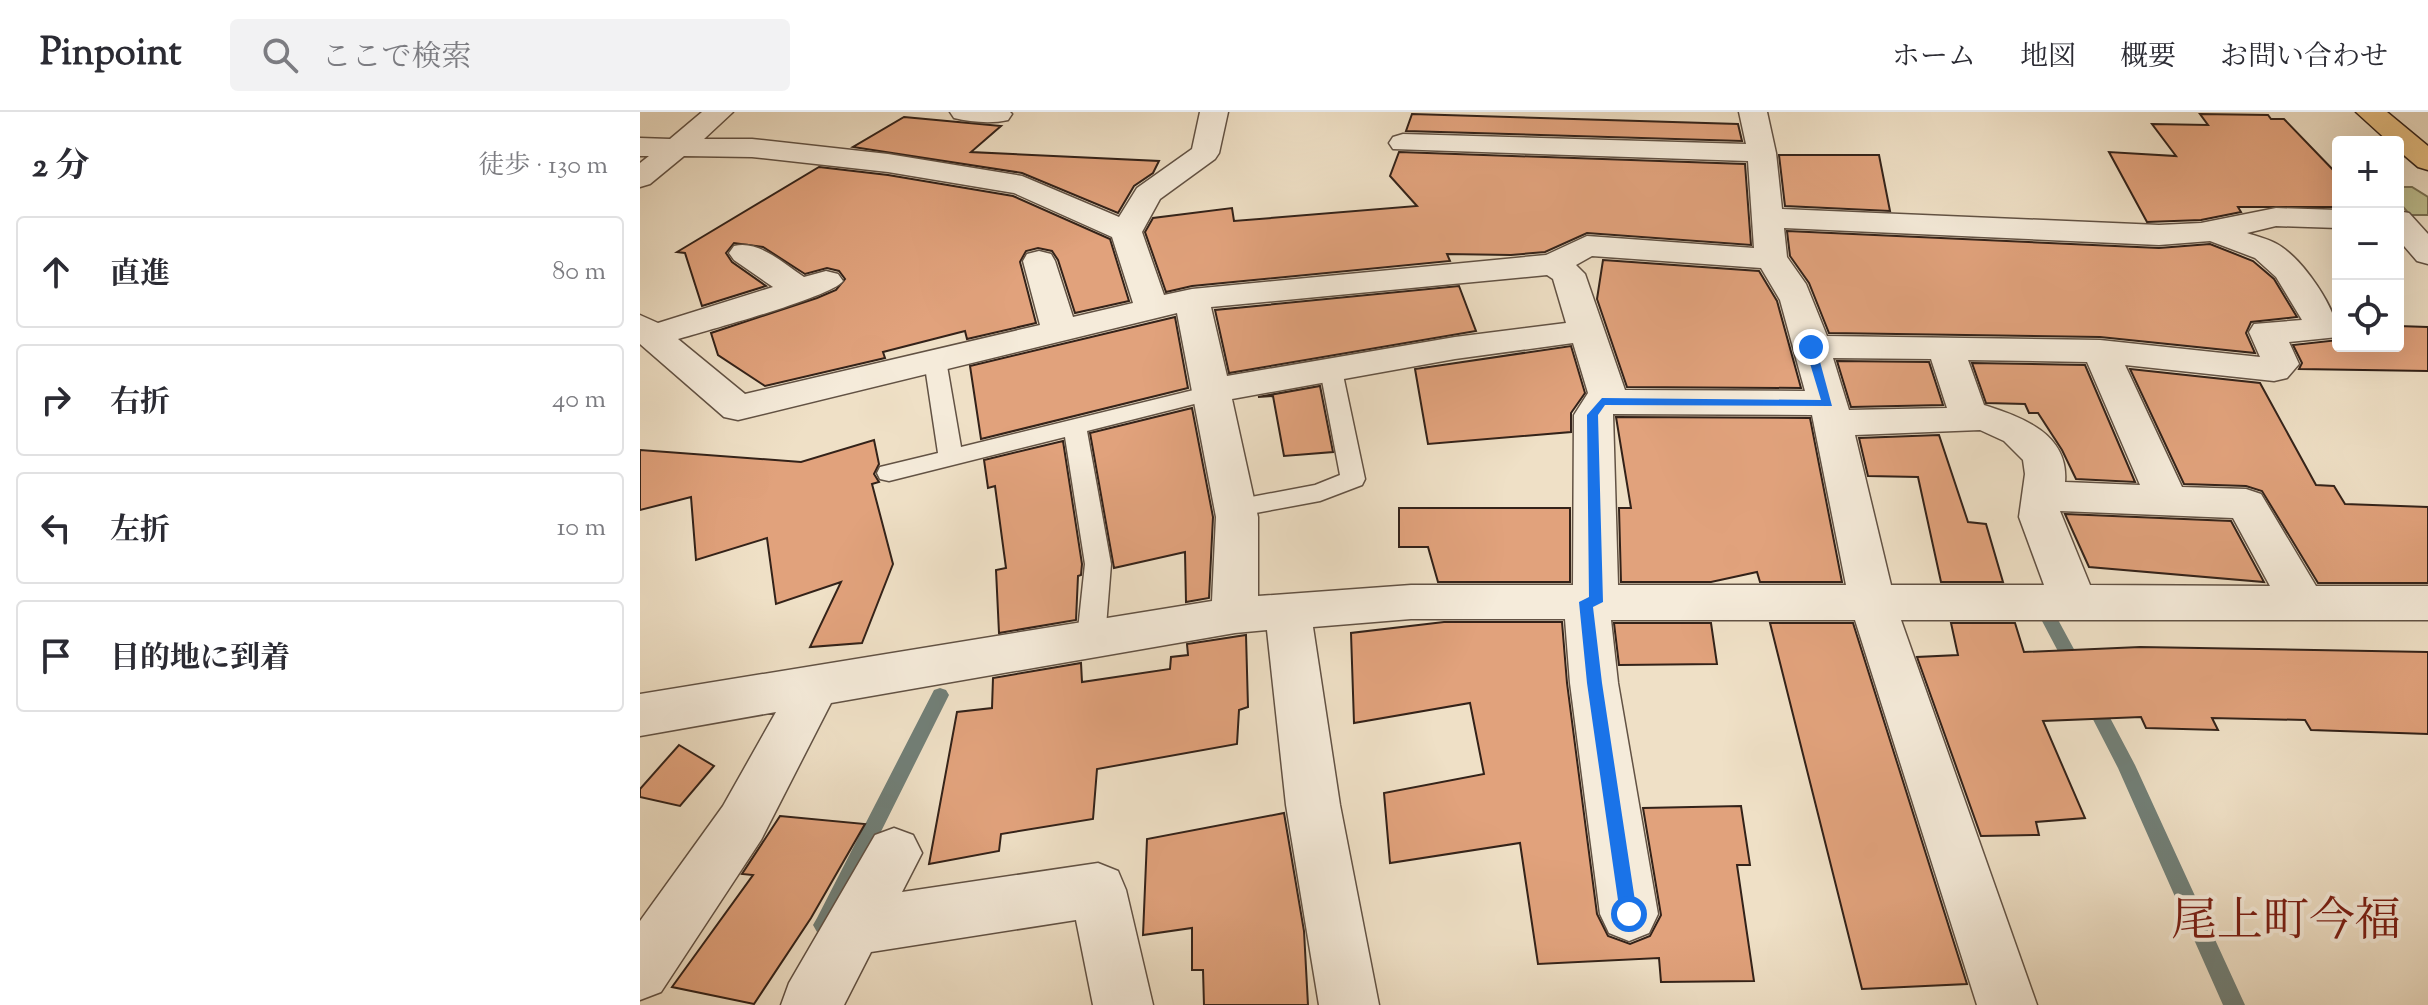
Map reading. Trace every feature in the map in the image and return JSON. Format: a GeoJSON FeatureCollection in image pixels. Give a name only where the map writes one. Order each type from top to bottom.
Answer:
{"type":"FeatureCollection","features":[{"type":"Feature","properties":{"kind":"highway"},"geometry":{"type":"LineString","coordinates":[[2340,112],[2372,136]]}},
{"type":"Feature","properties":{"kind":"highway"},"geometry":{"type":"LineString","coordinates":[[2370,112],[2428,161]]}},
{"type":"Feature","properties":{"kind":"highway"},"geometry":{"type":"LineString","coordinates":[[2408,112],[2428,128]]}},
{"type":"Feature","properties":{"kind":"highway"},"geometry":{"type":"LineString","coordinates":[[2404,161],[2428,179]]}},
{"type":"Feature","properties":{"kind":"street"},"geometry":{"type":"LineString","coordinates":[[640,178],[719,112]]}},
{"type":"Feature","properties":{"kind":"street"},"geometry":{"type":"LineString","coordinates":[[964,112],[998,114]]}},
{"type":"Feature","properties":{"kind":"street"},"geometry":{"type":"LineString","coordinates":[[1126,232],[1148,194],[1205,153],[1214,112]]}},
{"type":"Feature","properties":{"kind":"street"},"geometry":{"type":"LineString","coordinates":[[1753,112],[1762,153],[1771,259]]}},
{"type":"Feature","properties":{"kind":"street"},"geometry":{"type":"LineString","coordinates":[[818,156],[853,131]]}},
{"type":"Feature","properties":{"kind":"street"},"geometry":{"type":"LineString","coordinates":[[1403,143],[1460,152],[1588,155],[1762,153]]}},
{"type":"Feature","properties":{"kind":"street"},"geometry":{"type":"LineString","coordinates":[[640,147],[752,148],[888,163],[1022,185],[1126,232],[1151,306]]}},
{"type":"Feature","properties":{"kind":"street"},"geometry":{"type":"LineString","coordinates":[[1766,218],[2159,235],[2213,231],[2276,217],[2332,219]]}},
{"type":"Feature","properties":{"kind":"street"},"geometry":{"type":"LineString","coordinates":[[2404,220],[2428,221]]}},
{"type":"Feature","properties":{"kind":"street"},"geometry":{"type":"LineString","coordinates":[[2404,227],[2428,254]]}},
{"type":"Feature","properties":{"kind":"street"},"geometry":{"type":"LineString","coordinates":[[1811,347],[2100,351],[2274,370],[2281,364],[2267,332],[2326,329],[2289,271],[2266,251],[2213,231]]}},
{"type":"Feature","properties":{"kind":"street"},"geometry":{"type":"LineString","coordinates":[[646,331],[738,408],[1151,306],[1192,299],[1553,264],[1587,246],[1771,259],[1788,280],[1811,347],[1831,413],[1873,603],[2007,1005]]}},
{"type":"Feature","properties":{"kind":"street"},"geometry":{"type":"LineString","coordinates":[[646,331],[814,286],[745,253]]}},
{"type":"Feature","properties":{"kind":"street"},"geometry":{"type":"LineString","coordinates":[[1039,261],[1059,329]]}},
{"type":"Feature","properties":{"kind":"street"},"geometry":{"type":"LineString","coordinates":[[1553,264],[1568,274],[1607,393],[1593,415],[1591,602],[1594,683],[1629,914]]}},
{"type":"Feature","properties":{"kind":"street"},"geometry":{"type":"LineString","coordinates":[[1192,299],[1237,517],[1235,615]]}},
{"type":"Feature","properties":{"kind":"street"},"geometry":{"type":"LineString","coordinates":[[1210,392],[1455,348],[1586,331]]}},
{"type":"Feature","properties":{"kind":"street"},"geometry":{"type":"LineString","coordinates":[[1602,402],[1967,420],[1968,413],[1945,348]]}},
{"type":"Feature","properties":{"kind":"street"},"geometry":{"type":"LineString","coordinates":[[2100,351],[2167,499]]}},
{"type":"Feature","properties":{"kind":"street"},"geometry":{"type":"LineString","coordinates":[[1968,413],[2017,430],[2035,443],[2045,471],[2043,496],[2038,504],[2040,517],[2074,603]]}},
{"type":"Feature","properties":{"kind":"street"},"geometry":{"type":"LineString","coordinates":[[2043,496],[2246,504],[2303,603]]}},
{"type":"Feature","properties":{"kind":"street"},"geometry":{"type":"LineString","coordinates":[[640,715],[1235,615],[1411,602],[2428,603]]}},
{"type":"Feature","properties":{"kind":"street"},"geometry":{"type":"LineString","coordinates":[[1288,610],[1313,805],[1349,1005]]}},
{"type":"Feature","properties":{"kind":"street"},"geometry":{"type":"LineString","coordinates":[[640,971],[742,823],[815,687]]}},
{"type":"Feature","properties":{"kind":"street"},"geometry":{"type":"LineString","coordinates":[[811,1005],[894,853]]}},
{"type":"Feature","properties":{"kind":"street"},"geometry":{"type":"LineString","coordinates":[[854,927],[1098,890],[1123,1005]]}},
{"type":"Feature","properties":{"kind":"lane"},"geometry":{"type":"LineString","coordinates":[[935,360],[951,458]]}},
{"type":"Feature","properties":{"kind":"lane"},"geometry":{"type":"LineString","coordinates":[[1234,508],[1320,493],[1353,479],[1331,370]]}},
{"type":"Feature","properties":{"kind":"lane"},"geometry":{"type":"LineString","coordinates":[[889,473],[1210,392]]}},
{"type":"Feature","properties":{"kind":"lane"},"geometry":{"type":"LineString","coordinates":[[1075,428],[1098,564],[1091,639]]}},
{"type":"Feature","properties":{"kind":"green space"},"geometry":{"type":"Polygon","coordinates":[[[2404,187],[2412,187],[2428,197],[2428,215],[2410,215],[2404,208],[2404,187]]]}},
{"type":"Feature","properties":{"kind":"building"},"geometry":{"type":"Polygon","coordinates":[[[1412,114],[1738,124],[1742,141],[1406,131],[1412,114]]]}},
{"type":"Feature","properties":{"kind":"building"},"geometry":{"type":"Polygon","coordinates":[[[2200,114],[2268,115],[2271,119],[2284,119],[2332,169],[2332,207],[2238,207],[2241,212],[2201,220],[2147,222],[2109,152],[2176,156],[2152,124],[2208,125],[2200,114]]]}},
{"type":"Feature","properties":{"kind":"building"},"geometry":{"type":"Polygon","coordinates":[[[904,117],[1001,126],[971,152],[1159,161],[1153,173],[1134,186],[1118,213],[1022,173],[853,147],[904,117]]]}},
{"type":"Feature","properties":{"kind":"building"},"geometry":{"type":"Polygon","coordinates":[[[1399,152],[1745,164],[1751,245],[1587,233],[1545,252],[1447,254],[1450,261],[1192,286],[1166,292],[1145,232],[1153,218],[1232,208],[1234,221],[1417,206],[1390,176],[1399,152]]]}},
{"type":"Feature","properties":{"kind":"building"},"geometry":{"type":"Polygon","coordinates":[[[1779,155],[1879,155],[1890,211],[1785,206],[1779,155]]]}},
{"type":"Feature","properties":{"kind":"building"},"geometry":{"type":"Polygon","coordinates":[[[819,167],[1013,196],[1110,239],[1129,301],[1075,313],[1058,260],[1052,251],[1038,248],[1026,251],[1020,262],[1036,323],[967,339],[965,331],[883,352],[885,358],[765,386],[718,355],[711,333],[817,298],[836,290],[845,279],[839,271],[827,268],[805,274],[763,247],[734,243],[726,253],[732,262],[766,286],[702,306],[685,253],[677,252],[819,167]]]}},
{"type":"Feature","properties":{"kind":"building"},"geometry":{"type":"Polygon","coordinates":[[[1787,231],[2159,248],[2210,244],[2253,261],[2274,279],[2297,317],[2251,322],[2246,333],[2255,353],[2100,337],[1829,333],[1809,283],[1790,256],[1787,231]]]}},
{"type":"Feature","properties":{"kind":"building"},"geometry":{"type":"Polygon","coordinates":[[[1603,260],[1759,271],[1777,301],[1801,388],[1627,387],[1597,299],[1603,260]]]}},
{"type":"Feature","properties":{"kind":"building"},"geometry":{"type":"Polygon","coordinates":[[[1459,286],[1476,331],[1229,373],[1215,310],[1459,286]]]}},
{"type":"Feature","properties":{"kind":"building"},"geometry":{"type":"Polygon","coordinates":[[[1175,317],[1188,388],[981,439],[970,366],[1175,317]]]}},
{"type":"Feature","properties":{"kind":"building"},"geometry":{"type":"Polygon","coordinates":[[[2404,326],[2428,327],[2428,371],[2299,369],[2302,363],[2293,345],[2332,341],[2332,352],[2404,352],[2404,326]]]}},
{"type":"Feature","properties":{"kind":"building"},"geometry":{"type":"Polygon","coordinates":[[[1571,346],[1585,393],[1571,413],[1571,432],[1428,444],[1415,369],[1571,346]]]}},
{"type":"Feature","properties":{"kind":"building"},"geometry":{"type":"Polygon","coordinates":[[[1837,361],[1929,362],[1943,405],[1851,407],[1837,361]]]}},
{"type":"Feature","properties":{"kind":"building"},"geometry":{"type":"Polygon","coordinates":[[[1972,363],[2085,365],[2135,482],[2076,479],[2038,413],[2029,413],[2025,404],[1986,403],[1972,363]]]}},
{"type":"Feature","properties":{"kind":"building"},"geometry":{"type":"Polygon","coordinates":[[[2130,369],[2260,383],[2316,485],[2334,486],[2345,504],[2428,507],[2428,583],[2318,583],[2262,491],[2246,486],[2184,484],[2130,369]]]}},
{"type":"Feature","properties":{"kind":"building"},"geometry":{"type":"Polygon","coordinates":[[[1320,386],[1333,452],[1284,456],[1273,396],[1258,397],[1320,386]]]}},
{"type":"Feature","properties":{"kind":"building"},"geometry":{"type":"Polygon","coordinates":[[[1192,408],[1213,517],[1209,598],[1186,602],[1185,552],[1114,568],[1090,433],[1192,408]]]}},
{"type":"Feature","properties":{"kind":"building"},"geometry":{"type":"Polygon","coordinates":[[[1616,417],[1810,418],[1842,582],[1760,582],[1757,572],[1711,582],[1621,582],[1619,508],[1631,508],[1616,417]]]}},
{"type":"Feature","properties":{"kind":"building"},"geometry":{"type":"Polygon","coordinates":[[[1939,435],[1968,522],[1986,524],[2003,582],[1941,582],[1918,477],[1868,476],[1859,438],[1939,435]]]}},
{"type":"Feature","properties":{"kind":"building"},"geometry":{"type":"Polygon","coordinates":[[[874,440],[879,464],[874,474],[879,482],[872,484],[893,564],[862,643],[810,647],[841,582],[776,604],[767,538],[696,560],[691,497],[640,510],[640,450],[801,462],[874,440]]]}},
{"type":"Feature","properties":{"kind":"building"},"geometry":{"type":"Polygon","coordinates":[[[1063,441],[1082,564],[1081,575],[1078,576],[1076,620],[999,633],[996,570],[1006,568],[995,486],[988,488],[984,460],[1063,441]]]}},
{"type":"Feature","properties":{"kind":"building"},"geometry":{"type":"Polygon","coordinates":[[[1399,508],[1570,508],[1570,582],[1438,582],[1428,547],[1399,547],[1399,508]]]}},
{"type":"Feature","properties":{"kind":"building"},"geometry":{"type":"Polygon","coordinates":[[[2065,514],[2231,521],[2264,582],[2089,567],[2065,514]]]}},
{"type":"Feature","properties":{"kind":"building"},"geometry":{"type":"Polygon","coordinates":[[[1444,622],[1562,622],[1597,914],[1608,936],[1630,944],[1650,936],[1661,915],[1643,808],[1741,806],[1750,865],[1737,865],[1754,981],[1661,982],[1659,958],[1538,964],[1520,843],[1390,863],[1384,793],[1484,774],[1470,703],[1354,723],[1351,633],[1444,622]]]}},
{"type":"Feature","properties":{"kind":"building"},"geometry":{"type":"Polygon","coordinates":[[[1614,623],[1711,623],[1717,664],[1619,665],[1614,623]]]}},
{"type":"Feature","properties":{"kind":"building"},"geometry":{"type":"Polygon","coordinates":[[[1770,623],[1853,623],[1967,984],[1862,989],[1770,623]]]}},
{"type":"Feature","properties":{"kind":"building"},"geometry":{"type":"Polygon","coordinates":[[[1951,623],[2015,623],[2024,652],[2140,647],[2428,652],[2428,734],[2311,730],[2305,720],[2212,718],[2218,730],[2146,728],[2141,717],[2043,721],[2085,818],[2036,822],[2039,835],[1981,836],[1917,657],[1958,655],[1951,623]]]}},
{"type":"Feature","properties":{"kind":"building"},"geometry":{"type":"Polygon","coordinates":[[[1246,635],[1248,707],[1239,710],[1237,744],[1097,769],[1093,819],[1001,834],[999,851],[929,864],[957,712],[992,708],[993,678],[1081,663],[1082,682],[1170,669],[1171,657],[1188,655],[1187,644],[1246,635]]]}},
{"type":"Feature","properties":{"kind":"building"},"geometry":{"type":"Polygon","coordinates":[[[679,745],[714,766],[680,806],[640,797],[640,789],[679,745]]]}},
{"type":"Feature","properties":{"kind":"building"},"geometry":{"type":"Polygon","coordinates":[[[1284,813],[1304,931],[1308,1005],[1204,1005],[1203,970],[1192,970],[1192,928],[1143,935],[1147,839],[1284,813]]]}},
{"type":"Feature","properties":{"kind":"building"},"geometry":{"type":"Polygon","coordinates":[[[780,816],[865,824],[811,918],[754,1004],[672,987],[753,875],[742,874],[780,816]]]}},
{"type":"Feature","properties":{"kind":"waterway"},"geometry":{"type":"LineString","coordinates":[[2050,621],[2076,669]]}},
{"type":"Feature","properties":{"kind":"waterway"},"geometry":{"type":"LineString","coordinates":[[824,925],[940,695]]}},
{"type":"Feature","properties":{"kind":"waterway"},"geometry":{"type":"LineString","coordinates":[[2092,700],[2126,765],[2234,1005]]}},
{"type":"Feature","properties":{"kind":"district","name":"尾上町今福"},"geometry":{"type":"Point","coordinates":[2286,919]}},
{"type":"Feature","properties":{"kind":"route"},"geometry":{"type":"LineString","coordinates":[[1629,914],[1594,683],[1586,602],[1596,602],[1593,415],[1602,402],[1828,403],[1811,347]]}}]}
